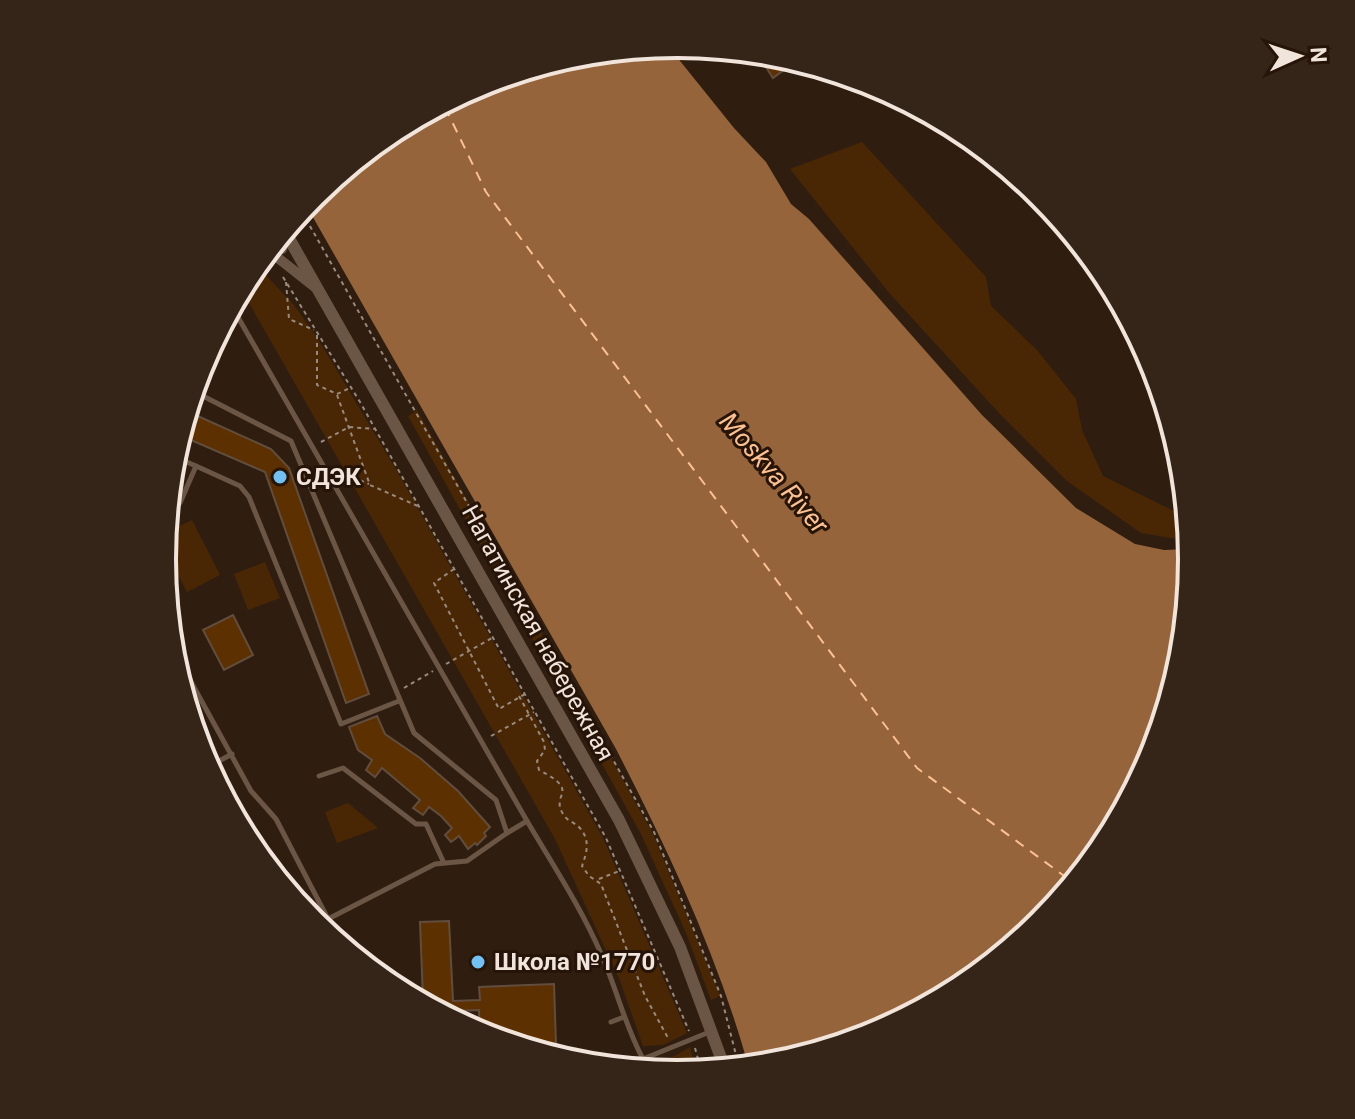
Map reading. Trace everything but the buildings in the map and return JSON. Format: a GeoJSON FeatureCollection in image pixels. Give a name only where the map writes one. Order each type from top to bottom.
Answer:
{"type":"FeatureCollection","features":[{"type":"Feature","properties":{"kind":"street","name":"Нагатинская набережная"},"geometry":{"type":"LineString","coordinates":[[290,241],[619,820],[680,947],[722,1059]]}},
{"type":"Feature","properties":{"kind":"street"},"geometry":{"type":"LineString","coordinates":[[278,256],[319,290]]}},
{"type":"Feature","properties":{"kind":"lane"},"geometry":{"type":"LineString","coordinates":[[238,318],[584,916],[643,1059],[712,1030]]}},
{"type":"Feature","properties":{"kind":"lane"},"geometry":{"type":"LineString","coordinates":[[204,396],[291,441],[414,733],[496,800],[507,833]]}},
{"type":"Feature","properties":{"kind":"lane"},"geometry":{"type":"LineString","coordinates":[[186,462],[240,486],[249,497],[341,724],[399,701]]}},
{"type":"Feature","properties":{"kind":"lane"},"geometry":{"type":"LineString","coordinates":[[179,503],[196,466]]}},
{"type":"Feature","properties":{"kind":"lane"},"geometry":{"type":"LineString","coordinates":[[192,682],[251,791],[276,819],[328,919]]}},
{"type":"Feature","properties":{"kind":"lane"},"geometry":{"type":"LineString","coordinates":[[219,761],[232,754]]}},
{"type":"Feature","properties":{"kind":"lane"},"geometry":{"type":"LineString","coordinates":[[319,776],[343,768],[416,824],[426,824],[443,861]]}},
{"type":"Feature","properties":{"kind":"lane"},"geometry":{"type":"LineString","coordinates":[[328,919],[443,861],[467,861],[527,821]]}},
{"type":"Feature","properties":{"kind":"lane"},"geometry":{"type":"LineString","coordinates":[[611,1022],[624,1017]]}},
{"type":"Feature","properties":{"kind":"path"},"geometry":{"type":"LineString","coordinates":[[307,221],[654,832],[721,996],[737,1058]]}},
{"type":"Feature","properties":{"kind":"path"},"geometry":{"type":"LineString","coordinates":[[317,331],[289,319],[286,280],[294,295],[317,331],[376,430],[606,838],[693,1039],[698,1060]]}},
{"type":"Feature","properties":{"kind":"path"},"geometry":{"type":"LineString","coordinates":[[317,331],[317,385],[337,394],[370,485]]}},
{"type":"Feature","properties":{"kind":"path"},"geometry":{"type":"LineString","coordinates":[[337,394],[351,387]]}},
{"type":"Feature","properties":{"kind":"path"},"geometry":{"type":"LineString","coordinates":[[312,447],[349,427],[376,430]]}},
{"type":"Feature","properties":{"kind":"path"},"geometry":{"type":"LineString","coordinates":[[322,464],[420,508]]}},
{"type":"Feature","properties":{"kind":"path"},"geometry":{"type":"LineString","coordinates":[[455,569],[434,583],[467,652],[499,709],[525,694]]}},
{"type":"Feature","properties":{"kind":"path"},"geometry":{"type":"LineString","coordinates":[[449,663],[493,637]]}},
{"type":"Feature","properties":{"kind":"path"},"geometry":{"type":"LineString","coordinates":[[395,693],[439,668]]}},
{"type":"Feature","properties":{"kind":"path"},"geometry":{"type":"LineString","coordinates":[[519,696],[544,742],[545,750],[537,761],[539,770],[560,783],[563,815],[584,835],[588,853],[582,866],[589,876],[601,884],[645,996],[674,1047]]}},
{"type":"Feature","properties":{"kind":"path"},"geometry":{"type":"LineString","coordinates":[[481,742],[535,711]]}},
{"type":"Feature","properties":{"kind":"path"},"geometry":{"type":"LineString","coordinates":[[596,880],[620,871]]}},
{"type":"Feature","properties":{"kind":"shaded area"},"geometry":{"type":"Polygon","coordinates":[[[862,142],[986,277],[991,306],[1037,350],[1076,399],[1082,430],[1103,476],[1177,512],[1178,539],[1141,533],[1067,481],[999,413],[890,294],[790,169],[862,142]]]}},
{"type":"Feature","properties":{"kind":"shaded area"},"geometry":{"type":"Polygon","coordinates":[[[265,275],[294,305],[318,339],[397,471],[603,838],[687,1033],[663,1045],[643,1046],[620,981],[555,839],[248,301],[265,275]]]}},
{"type":"Feature","properties":{"kind":"shaded area"},"geometry":{"type":"Polygon","coordinates":[[[417,410],[653,834],[720,996],[711,1000],[686,933],[641,834],[408,416],[417,410]]]}},
{"type":"Feature","properties":{"kind":"shaded area"},"geometry":{"type":"Polygon","coordinates":[[[192,520],[220,575],[187,592],[176,572],[177,527],[192,520]]]}},
{"type":"Feature","properties":{"kind":"shaded area"},"geometry":{"type":"Polygon","coordinates":[[[265,562],[280,598],[248,610],[234,574],[265,562]]]}},
{"type":"Feature","properties":{"kind":"shaded area"},"geometry":{"type":"Polygon","coordinates":[[[348,803],[378,828],[337,843],[325,812],[348,803]]]}},
{"type":"Feature","properties":{"kind":"shaded area"},"geometry":{"type":"Polygon","coordinates":[[[690,1047],[693,1061],[667,1061],[690,1047]]]}},
{"type":"Feature","properties":{"kind":"water","name":"Moskva River"},"geometry":{"type":"Polygon","coordinates":[[[678,58],[766,162],[791,204],[809,219],[982,415],[1076,508],[1135,544],[1179,549],[1178,592],[1175,625],[1162,689],[1141,751],[1112,810],[1055,890],[1008,937],[928,994],[869,1023],[807,1044],[746,1056],[706,941],[616,749],[312,216],[347,182],[399,143],[427,125],[486,96],[548,75],[580,68],[612,62],[678,58]]]}},
{"type":"Feature","properties":{"kind":"ferry route"},"geometry":{"type":"LineString","coordinates":[[448,114],[486,192],[917,768],[1065,877]]}},
{"type":"Feature","properties":{"kind":"place","name":"СДЭК"},"geometry":{"type":"Point","coordinates":[280,477]}},
{"type":"Feature","properties":{"kind":"place","name":"Школа №1770"},"geometry":{"type":"Point","coordinates":[478,962]}}]}
